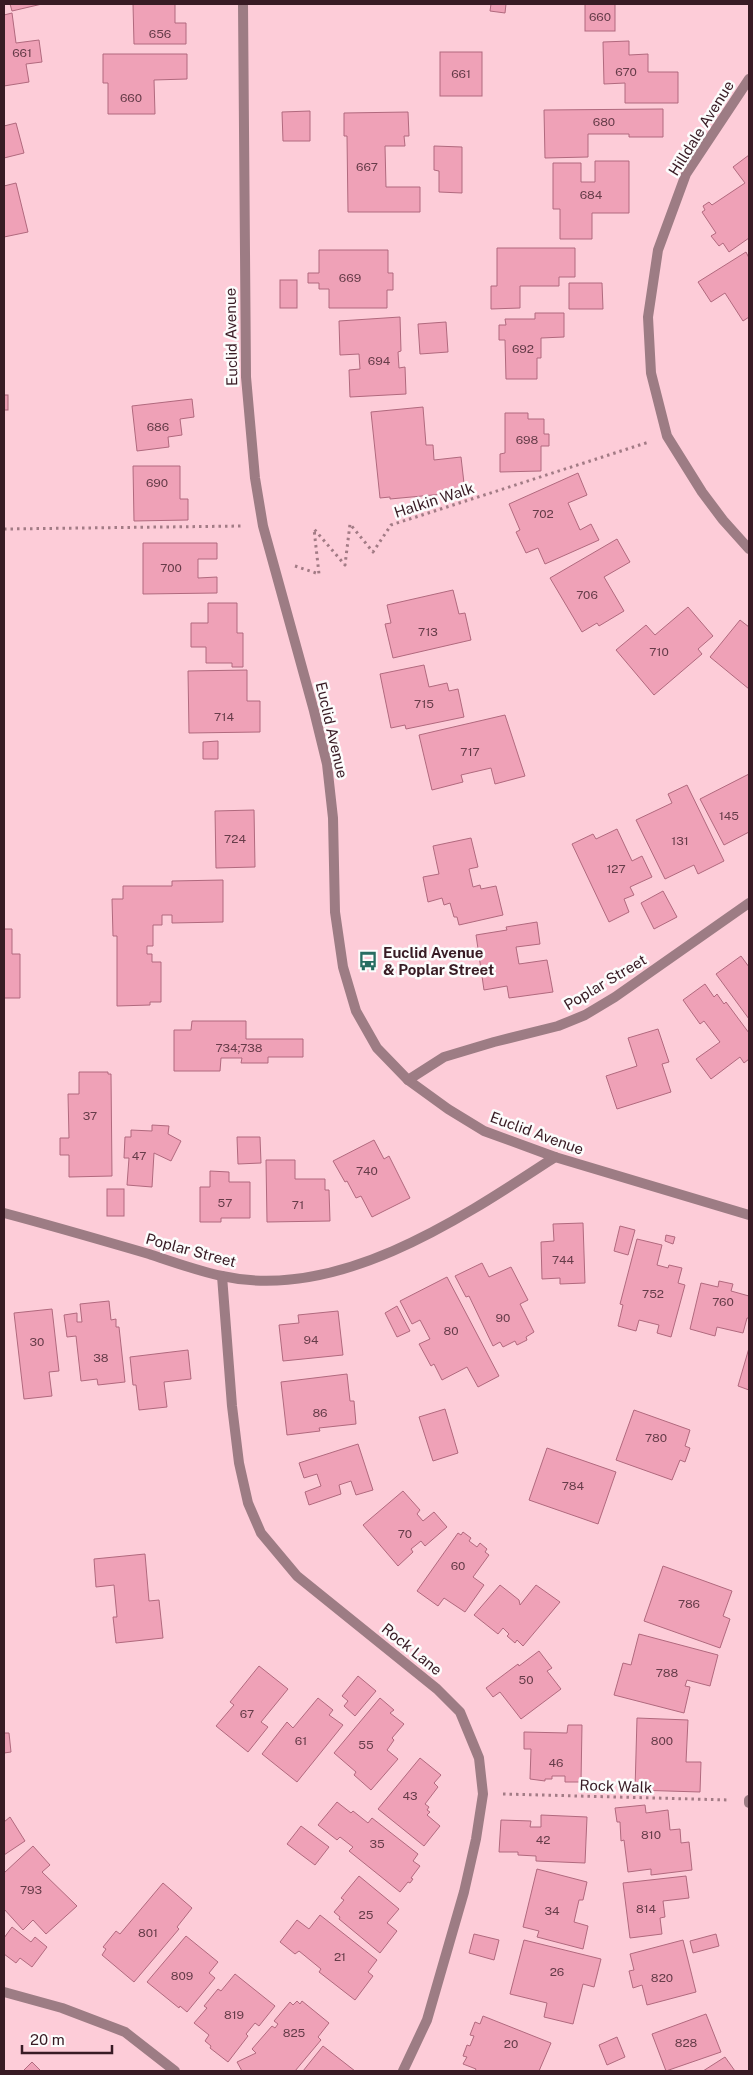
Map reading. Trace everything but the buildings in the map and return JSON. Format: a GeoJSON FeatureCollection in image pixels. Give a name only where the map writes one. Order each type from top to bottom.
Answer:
{"type":"FeatureCollection","features":[{"type":"Feature","properties":{"kind":"street","name":"Euclid Avenue"},"geometry":{"type":"LineString","coordinates":[[243,4],[246,377],[254,468],[263,526],[327,764],[333,818],[335,912],[343,967],[356,1011],[377,1048],[408,1080],[448,1109],[484,1131],[555,1157],[749,1215]]}},
{"type":"Feature","properties":{"kind":"street","name":"Hilldale Avenue"},"geometry":{"type":"LineString","coordinates":[[749,79],[686,174],[658,250],[648,317],[651,373],[668,436],[702,492],[723,520],[749,549]]}},
{"type":"Feature","properties":{"kind":"street","name":"Poplar Street"},"geometry":{"type":"LineString","coordinates":[[408,1080],[444,1057],[558,1026],[585,1015],[615,997],[749,904]]}},
{"type":"Feature","properties":{"kind":"street","name":"Poplar Street"},"geometry":{"type":"LineString","coordinates":[[4,1213],[222,1276],[262,1281],[305,1278],[365,1263],[428,1233],[510,1187],[555,1157]]}},
{"type":"Feature","properties":{"kind":"street","name":"Rock Lane"},"geometry":{"type":"LineString","coordinates":[[222,1276],[232,1406],[239,1463],[248,1503],[261,1533],[297,1576],[437,1689],[460,1712],[479,1758],[483,1794],[476,1839],[464,1892],[427,2020],[403,2071]]}},
{"type":"Feature","properties":{"kind":"street"},"geometry":{"type":"LineString","coordinates":[[4,1992],[62,2008],[125,2032],[176,2071]]}},
{"type":"Feature","properties":{"kind":"path","name":"Halkin Walk"},"geometry":{"type":"LineString","coordinates":[[271,557],[319,574],[314,529],[344,565],[350,524],[373,552],[391,525],[668,436]]}},
{"type":"Feature","properties":{"kind":"path"},"geometry":{"type":"LineString","coordinates":[[4,529],[263,526]]}},
{"type":"Feature","properties":{"kind":"path","name":"Rock Walk"},"geometry":{"type":"LineString","coordinates":[[483,1794],[749,1801]]}},
{"type":"Feature","properties":{"kind":"place","name":"Euclid Avenue & Poplar Street"},"geometry":{"type":"Point","coordinates":[368,961]}}]}
